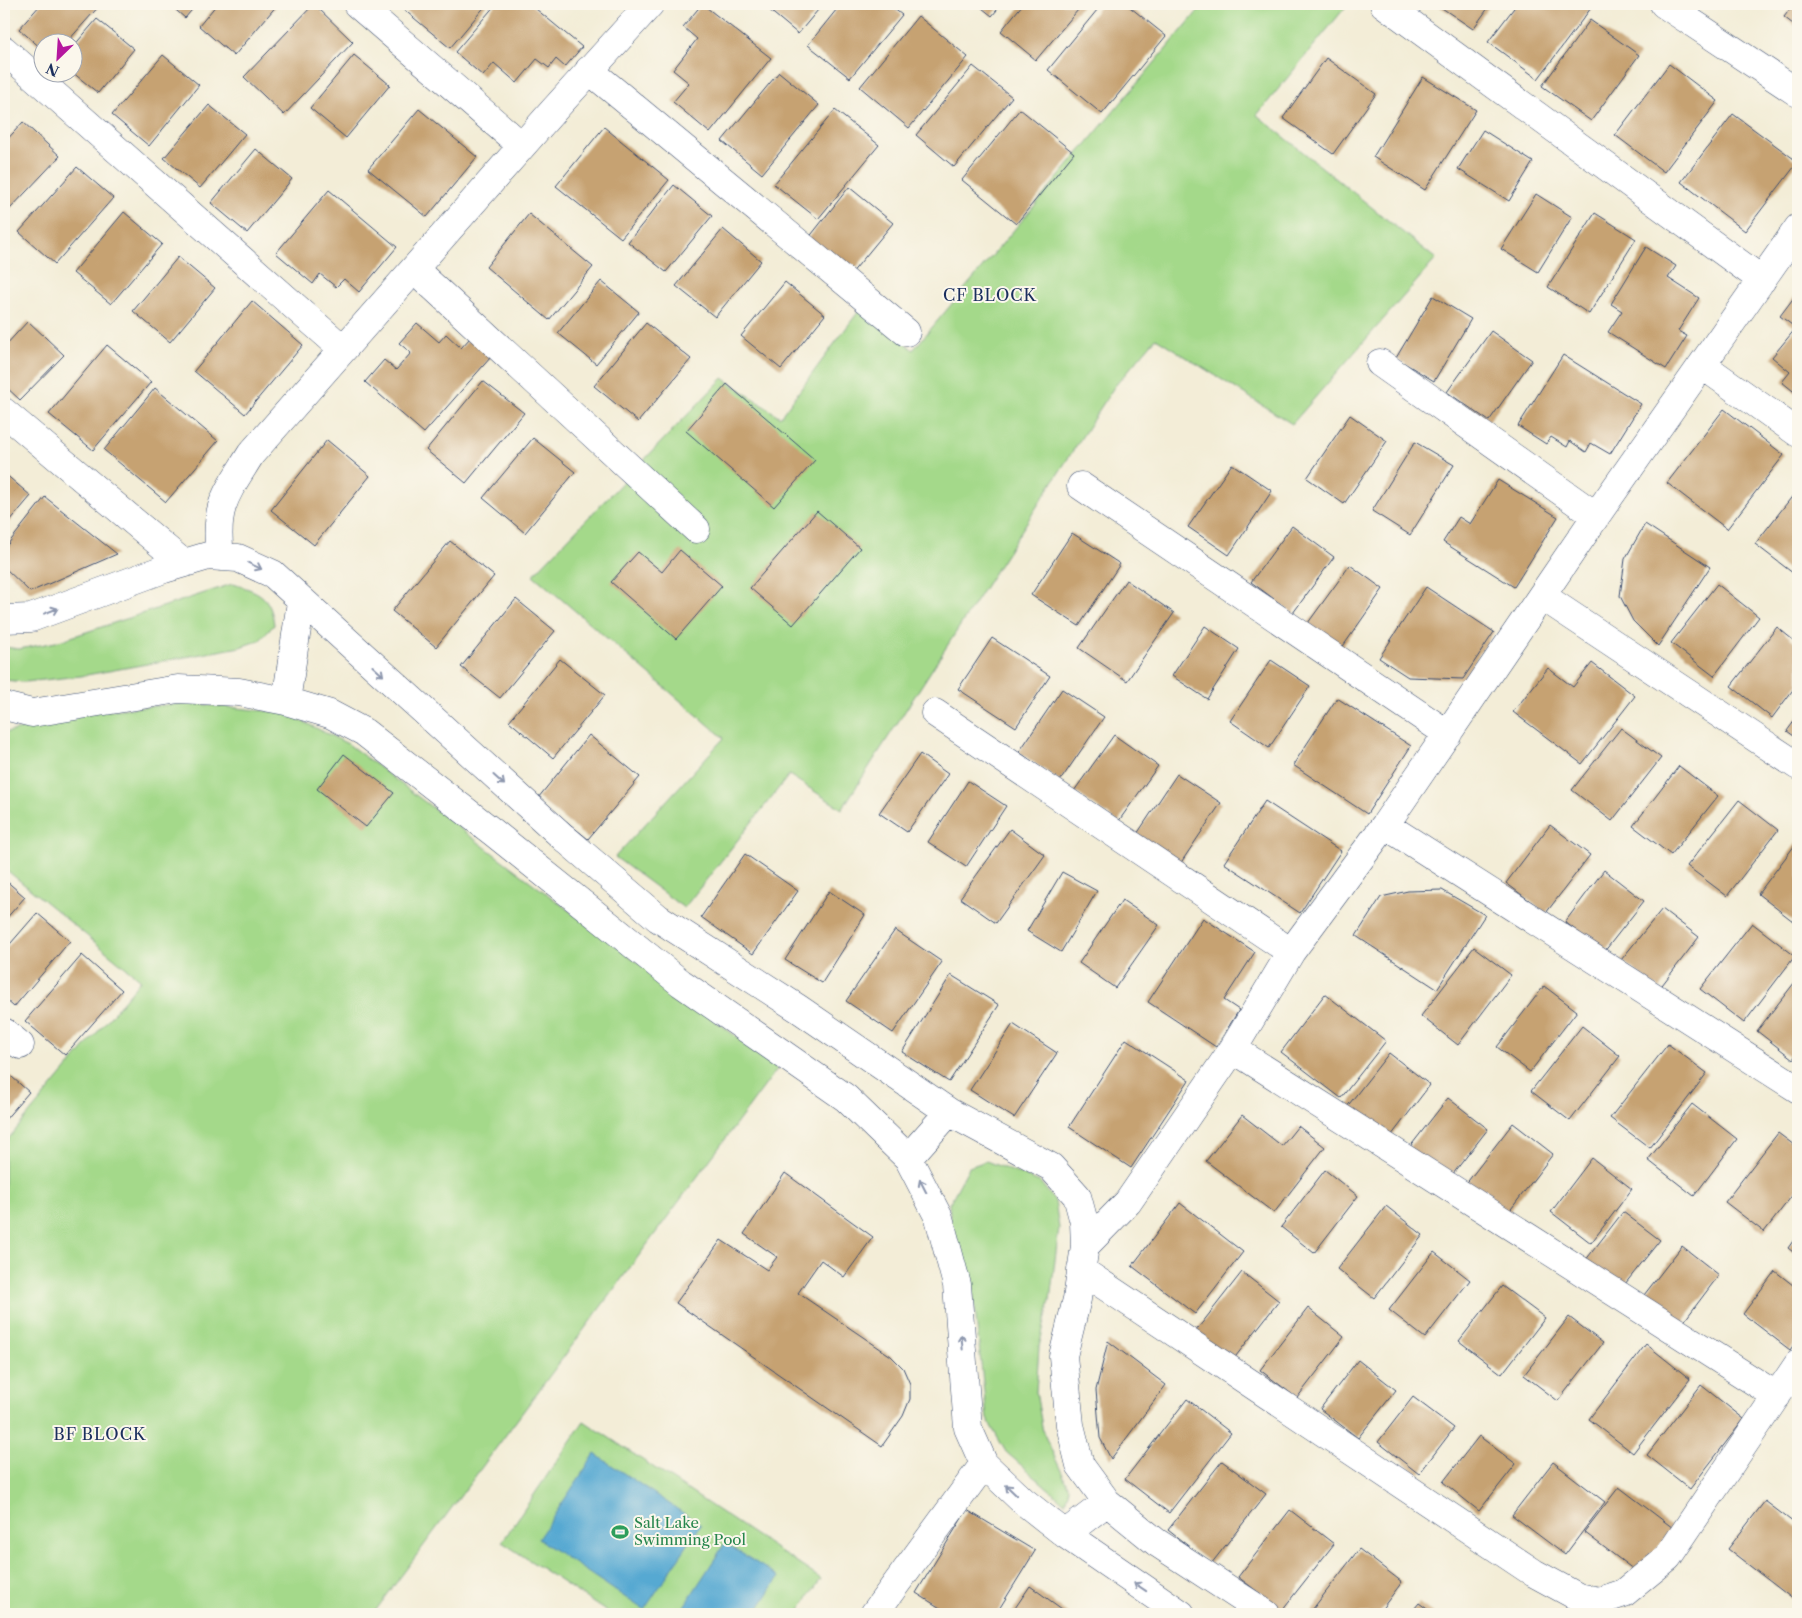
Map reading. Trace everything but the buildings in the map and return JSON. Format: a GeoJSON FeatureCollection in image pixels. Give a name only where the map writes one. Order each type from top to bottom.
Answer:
{"type":"FeatureCollection","features":[{"type":"Feature","properties":{"kind":"street"},"geometry":{"type":"LineString","coordinates":[[357,4],[522,146]]}},
{"type":"Feature","properties":{"kind":"street"},"geometry":{"type":"LineString","coordinates":[[220,557],[217,529],[223,498],[252,454],[522,146],[650,4]]}},
{"type":"Feature","properties":{"kind":"street"},"geometry":{"type":"LineString","coordinates":[[1384,4],[1762,280]]}},
{"type":"Feature","properties":{"kind":"street"},"geometry":{"type":"LineString","coordinates":[[1664,4],[1798,93]]}},
{"type":"Feature","properties":{"kind":"street"},"geometry":{"type":"LineString","coordinates":[[4,50],[343,349]]}},
{"type":"Feature","properties":{"kind":"street"},"geometry":{"type":"LineString","coordinates":[[590,70],[906,332]]}},
{"type":"Feature","properties":{"kind":"street"},"geometry":{"type":"LineString","coordinates":[[1083,1258],[1128,1202],[1233,1049],[1291,952],[1385,825],[1596,516],[1798,228]]}},
{"type":"Feature","properties":{"kind":"street"},"geometry":{"type":"LineString","coordinates":[[414,269],[696,529]]}},
{"type":"Feature","properties":{"kind":"street"},"geometry":{"type":"LineString","coordinates":[[1380,363],[1596,516]]}},
{"type":"Feature","properties":{"kind":"street"},"geometry":{"type":"LineString","coordinates":[[1702,365],[1798,433]]}},
{"type":"Feature","properties":{"kind":"street"},"geometry":{"type":"LineString","coordinates":[[4,412],[183,563]]}},
{"type":"Feature","properties":{"kind":"street"},"geometry":{"type":"LineString","coordinates":[[1081,486],[1448,734]]}},
{"type":"Feature","properties":{"kind":"street"},"geometry":{"type":"LineString","coordinates":[[4,619],[31,618],[183,563],[208,556],[238,558],[273,574],[301,602],[563,838],[658,918],[799,1009],[949,1112],[1051,1167],[1077,1196],[1084,1222],[1083,1258],[1077,1298],[1063,1356],[1070,1425],[1080,1465],[1107,1502],[1156,1542],[1266,1614]]}},
{"type":"Feature","properties":{"kind":"street"},"geometry":{"type":"LineString","coordinates":[[1542,596],[1798,766]]}},
{"type":"Feature","properties":{"kind":"street"},"geometry":{"type":"LineString","coordinates":[[286,701],[301,602]]}},
{"type":"Feature","properties":{"kind":"street"},"geometry":{"type":"LineString","coordinates":[[5,708],[32,713],[178,689],[239,692],[286,701],[330,714],[364,732],[494,833],[681,983],[846,1098],[908,1158],[939,1218],[957,1286],[968,1428],[984,1464],[1022,1500],[1065,1534],[1181,1614]]}},
{"type":"Feature","properties":{"kind":"street"},"geometry":{"type":"LineString","coordinates":[[935,713],[1291,952]]}},
{"type":"Feature","properties":{"kind":"street"},"geometry":{"type":"LineString","coordinates":[[1385,825],[1798,1090]]}},
{"type":"Feature","properties":{"kind":"street"},"geometry":{"type":"LineString","coordinates":[[1233,1049],[1777,1396]]}},
{"type":"Feature","properties":{"kind":"street"},"geometry":{"type":"LineString","coordinates":[[908,1158],[949,1112]]}},
{"type":"Feature","properties":{"kind":"street"},"geometry":{"type":"LineString","coordinates":[[1083,1258],[1534,1573],[1578,1597],[1600,1601],[1624,1593],[1668,1557],[1798,1364]]}},
{"type":"Feature","properties":{"kind":"street"},"geometry":{"type":"LineString","coordinates":[[874,1614],[984,1464]]}},
{"type":"Feature","properties":{"kind":"street"},"geometry":{"type":"LineString","coordinates":[[1065,1534],[1107,1502]]}},
{"type":"Feature","properties":{"kind":"green space"},"geometry":{"type":"Polygon","coordinates":[[[1204,4],[1348,4],[1257,115],[1436,259],[1292,424],[1156,338],[1114,387],[842,809],[789,775],[684,908],[615,857],[724,738],[533,575],[723,378],[780,417],[864,304],[913,350],[1204,4]]]}},
{"type":"Feature","properties":{"kind":"green space"},"geometry":{"type":"Polygon","coordinates":[[[232,584],[256,592],[267,601],[270,607],[274,625],[260,640],[240,647],[81,676],[25,682],[4,680],[4,647],[19,649],[56,642],[232,584]]]}},
{"type":"Feature","properties":{"kind":"green space"},"geometry":{"type":"Polygon","coordinates":[[[188,703],[286,713],[348,744],[778,1068],[373,1614],[4,1614],[4,1144],[141,980],[4,868],[4,733],[98,711],[188,703]]]}},
{"type":"Feature","properties":{"kind":"green space"},"geometry":{"type":"Polygon","coordinates":[[[986,1161],[1040,1182],[1055,1201],[1059,1228],[1050,1300],[1039,1347],[1036,1392],[1043,1432],[1069,1488],[1065,1503],[1006,1452],[987,1419],[972,1281],[951,1224],[949,1204],[969,1167],[986,1161]]]}},
{"type":"Feature","properties":{"kind":"green space"},"geometry":{"type":"Polygon","coordinates":[[[584,1421],[821,1579],[797,1614],[610,1614],[502,1542],[584,1421]]]}},
{"type":"Feature","properties":{"kind":"water","name":"Salt Lake Swimming Pool"},"geometry":{"type":"Polygon","coordinates":[[[595,1454],[701,1525],[644,1610],[538,1539],[595,1454]]]}},
{"type":"Feature","properties":{"kind":"water"},"geometry":{"type":"Polygon","coordinates":[[[725,1543],[779,1577],[755,1614],[679,1614],[725,1543]]]}},
{"type":"Feature","properties":{"kind":"place","name":"Salt Lake Swimming Pool"},"geometry":{"type":"Point","coordinates":[620,1532]}},
{"type":"Feature","properties":{"kind":"district","name":"CF BLOCK"},"geometry":{"type":"Point","coordinates":[990,295]}},
{"type":"Feature","properties":{"kind":"district","name":"BF BLOCK"},"geometry":{"type":"Point","coordinates":[100,1434]}}]}
